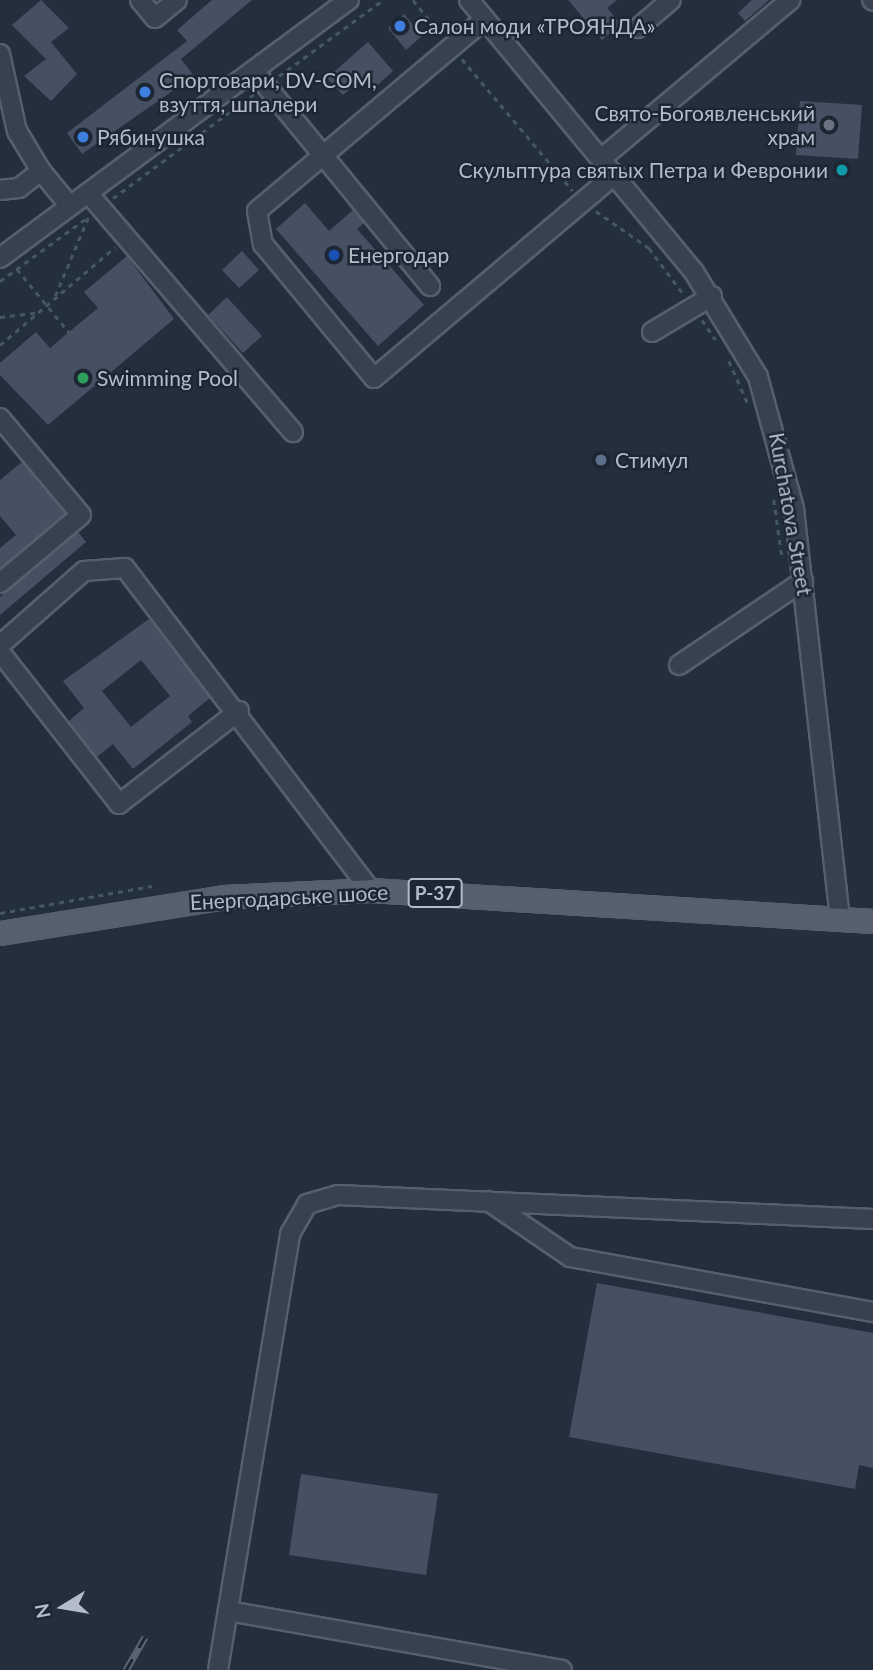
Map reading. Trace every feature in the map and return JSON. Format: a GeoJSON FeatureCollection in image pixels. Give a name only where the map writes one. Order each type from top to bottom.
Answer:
{"type":"FeatureCollection","features":[{"type":"Feature","properties":{"kind":"main road","name":"Енергодарське шосе"},"geometry":{"type":"LineString","coordinates":[[0,933],[211,898],[370,890],[873,921]]}},
{"type":"Feature","properties":{"kind":"street"},"geometry":{"type":"LineString","coordinates":[[140,0],[155,18],[177,0]]}},
{"type":"Feature","properties":{"kind":"street"},"geometry":{"type":"LineString","coordinates":[[0,258],[88,193],[260,78],[349,0]]}},
{"type":"Feature","properties":{"kind":"street","name":"Kurchatova Street"},"geometry":{"type":"LineString","coordinates":[[470,0],[602,158],[712,296],[750,359],[775,424],[803,581],[840,919]]}},
{"type":"Feature","properties":{"kind":"street"},"geometry":{"type":"LineString","coordinates":[[638,28],[671,0]]}},
{"type":"Feature","properties":{"kind":"street"},"geometry":{"type":"LineString","coordinates":[[602,158],[790,0]]}},
{"type":"Feature","properties":{"kind":"street"},"geometry":{"type":"LineString","coordinates":[[485,19],[257,211],[263,244],[374,378],[614,174]]}},
{"type":"Feature","properties":{"kind":"street"},"geometry":{"type":"LineString","coordinates":[[0,54],[17,131],[41,172],[70,206]]}},
{"type":"Feature","properties":{"kind":"street"},"geometry":{"type":"LineString","coordinates":[[260,78],[430,286]]}},
{"type":"Feature","properties":{"kind":"street"},"geometry":{"type":"LineString","coordinates":[[0,190],[19,188],[41,172]]}},
{"type":"Feature","properties":{"kind":"street"},"geometry":{"type":"LineString","coordinates":[[88,193],[293,432]]}},
{"type":"Feature","properties":{"kind":"street"},"geometry":{"type":"LineString","coordinates":[[652,332],[712,296]]}},
{"type":"Feature","properties":{"kind":"street"},"geometry":{"type":"LineString","coordinates":[[0,418],[81,515],[0,583]]}},
{"type":"Feature","properties":{"kind":"street"},"geometry":{"type":"LineString","coordinates":[[0,645],[84,571],[125,568],[239,711],[370,890]]}},
{"type":"Feature","properties":{"kind":"street"},"geometry":{"type":"LineString","coordinates":[[679,665],[803,581]]}},
{"type":"Feature","properties":{"kind":"street"},"geometry":{"type":"LineString","coordinates":[[0,652],[119,804],[239,711]]}},
{"type":"Feature","properties":{"kind":"street"},"geometry":{"type":"LineString","coordinates":[[218,1670],[289,1234],[307,1204],[338,1195],[873,1219]]}},
{"type":"Feature","properties":{"kind":"street"},"geometry":{"type":"LineString","coordinates":[[488,1201],[570,1257],[873,1312]]}},
{"type":"Feature","properties":{"kind":"street"},"geometry":{"type":"LineString","coordinates":[[228,1611],[562,1670]]}},
{"type":"Feature","properties":{"kind":"path"},"geometry":{"type":"LineString","coordinates":[[100,207],[260,78],[383,0]]}},
{"type":"Feature","properties":{"kind":"path"},"geometry":{"type":"LineString","coordinates":[[413,0],[582,202],[649,248],[720,346]]}},
{"type":"Feature","properties":{"kind":"path"},"geometry":{"type":"LineString","coordinates":[[0,281],[90,215],[54,298]]}},
{"type":"Feature","properties":{"kind":"path"},"geometry":{"type":"LineString","coordinates":[[0,345],[126,237]]}},
{"type":"Feature","properties":{"kind":"path"},"geometry":{"type":"LineString","coordinates":[[17,269],[69,332]]}},
{"type":"Feature","properties":{"kind":"path"},"geometry":{"type":"LineString","coordinates":[[0,317],[38,312]]}},
{"type":"Feature","properties":{"kind":"path"},"geometry":{"type":"LineString","coordinates":[[727,356],[750,410]]}},
{"type":"Feature","properties":{"kind":"path"},"geometry":{"type":"LineString","coordinates":[[771,486],[784,566]]}},
{"type":"Feature","properties":{"kind":"path"},"geometry":{"type":"LineString","coordinates":[[0,913],[152,886]]}},
{"type":"Feature","properties":{"kind":"building"},"geometry":{"type":"Polygon","coordinates":[[[41,0],[69,28],[51,42],[77,74],[51,101],[24,76],[46,59],[12,25],[41,0]]]}},
{"type":"Feature","properties":{"kind":"building"},"geometry":{"type":"Polygon","coordinates":[[[212,0],[252,0],[181,59],[194,76],[82,154],[67,133],[187,41],[177,30],[212,0]]]}},
{"type":"Feature","properties":{"kind":"building"},"geometry":{"type":"Polygon","coordinates":[[[568,0],[617,0],[607,8],[621,24],[602,40],[568,0]]]}},
{"type":"Feature","properties":{"kind":"building"},"geometry":{"type":"Polygon","coordinates":[[[752,0],[769,0],[745,21],[738,13],[752,0]]]}},
{"type":"Feature","properties":{"kind":"building"},"geometry":{"type":"Polygon","coordinates":[[[404,14],[422,36],[406,50],[388,28],[404,14]]]}},
{"type":"Feature","properties":{"kind":"building"},"geometry":{"type":"Polygon","coordinates":[[[368,42],[393,71],[374,88],[364,77],[343,95],[327,78],[368,42]]]}},
{"type":"Feature","properties":{"kind":"building"},"geometry":{"type":"Polygon","coordinates":[[[800,101],[862,105],[858,159],[796,155],[800,101]]]}},
{"type":"Feature","properties":{"kind":"building"},"geometry":{"type":"Polygon","coordinates":[[[305,203],[329,231],[353,210],[364,223],[357,229],[424,305],[378,346],[276,229],[305,203]]]}},
{"type":"Feature","properties":{"kind":"building"},"geometry":{"type":"Polygon","coordinates":[[[242,251],[259,270],[239,288],[222,270],[242,251]]]}},
{"type":"Feature","properties":{"kind":"building"},"geometry":{"type":"Polygon","coordinates":[[[127,256],[174,319],[48,425],[0,375],[0,363],[36,332],[50,348],[98,308],[84,292],[127,256]]]}},
{"type":"Feature","properties":{"kind":"building"},"geometry":{"type":"Polygon","coordinates":[[[227,297],[262,336],[243,353],[208,315],[227,297]]]}},
{"type":"Feature","properties":{"kind":"building"},"geometry":{"type":"Polygon","coordinates":[[[22,462],[65,514],[0,568],[0,548],[16,535],[0,516],[0,480],[22,462]]]}},
{"type":"Feature","properties":{"kind":"building"},"geometry":{"type":"Polygon","coordinates":[[[78,532],[86,542],[0,615],[0,597],[78,532]]]}},
{"type":"Feature","properties":{"kind":"building"},"geometry":{"type":"Polygon","coordinates":[[[149,619],[210,698],[188,716],[192,722],[133,769],[113,744],[97,757],[69,721],[84,708],[63,681],[149,619]],[[141,660],[102,691],[131,727],[170,696],[141,660]]]}},
{"type":"Feature","properties":{"kind":"building"},"geometry":{"type":"Polygon","coordinates":[[[597,1283],[873,1333],[873,1468],[859,1465],[855,1489],[569,1437],[597,1283]]]}},
{"type":"Feature","properties":{"kind":"building"},"geometry":{"type":"Polygon","coordinates":[[[301,1474],[438,1494],[426,1575],[289,1555],[301,1474]]]}},
{"type":"Feature","properties":{"kind":"railway"},"geometry":{"type":"LineString","coordinates":[[126,1670],[145,1637]]}},
{"type":"Feature","properties":{"kind":"place","name":"Салон моди «ТРОЯНДА»"},"geometry":{"type":"Point","coordinates":[400,26]}},
{"type":"Feature","properties":{"kind":"place","name":"Спортовари, DV-COM, взуття, шпалери"},"geometry":{"type":"Point","coordinates":[145,92]}},
{"type":"Feature","properties":{"kind":"place","name":"Свято-Богоявленський храм"},"geometry":{"type":"Point","coordinates":[829,125]}},
{"type":"Feature","properties":{"kind":"place","name":"Рябинушка"},"geometry":{"type":"Point","coordinates":[83,137]}},
{"type":"Feature","properties":{"kind":"place","name":"Скульптура святых Петра и Февронии"},"geometry":{"type":"Point","coordinates":[842,170]}},
{"type":"Feature","properties":{"kind":"place","name":"Енергодар"},"geometry":{"type":"Point","coordinates":[334,255]}},
{"type":"Feature","properties":{"kind":"place","name":"Swimming Pool"},"geometry":{"type":"Point","coordinates":[83,378]}},
{"type":"Feature","properties":{"kind":"place","name":"Стимул"},"geometry":{"type":"Point","coordinates":[601,460]}}]}
